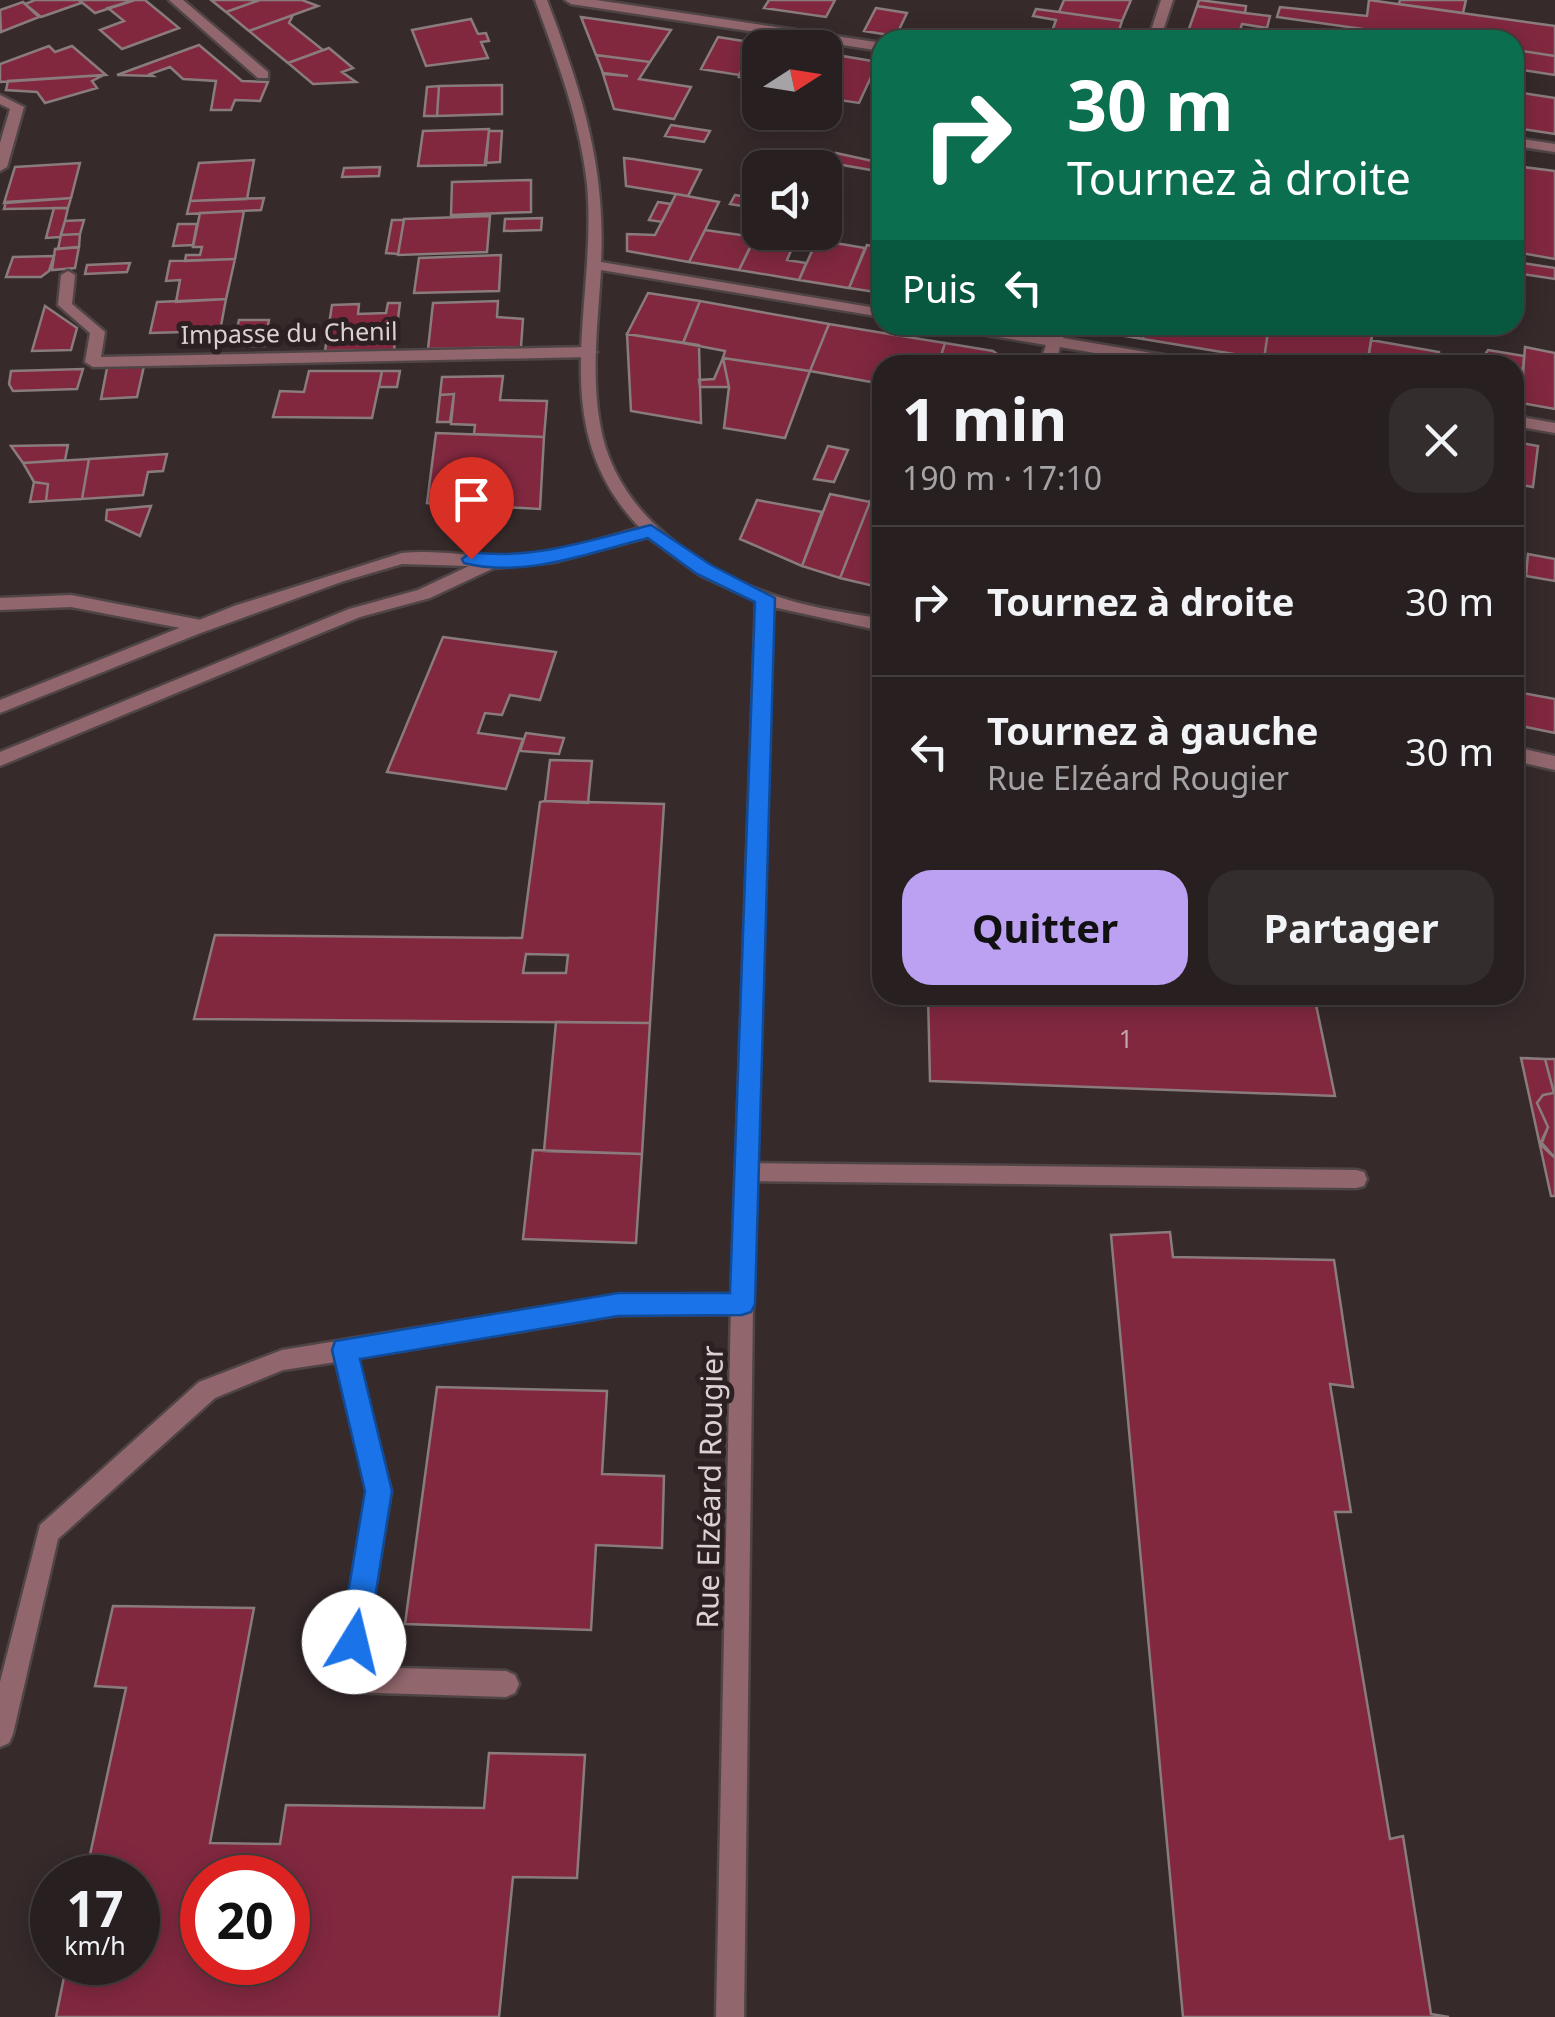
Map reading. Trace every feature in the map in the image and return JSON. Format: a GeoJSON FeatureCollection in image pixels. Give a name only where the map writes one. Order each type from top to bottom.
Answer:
{"type":"FeatureCollection","features":[{"type":"Feature","properties":{"kind":"street"},"geometry":{"type":"LineString","coordinates":[[175,0],[263,75]]}},
{"type":"Feature","properties":{"kind":"street"},"geometry":{"type":"LineString","coordinates":[[540,0],[587,134],[594,190],[589,352],[592,425],[606,479],[651,531],[704,570],[765,598],[872,623]]}},
{"type":"Feature","properties":{"kind":"street"},"geometry":{"type":"LineString","coordinates":[[571,0],[872,46]]}},
{"type":"Feature","properties":{"kind":"street"},"geometry":{"type":"LineString","coordinates":[[1157,30],[1167,0]]}},
{"type":"Feature","properties":{"kind":"street"},"geometry":{"type":"LineString","coordinates":[[0,99],[17,107],[0,167]]}},
{"type":"Feature","properties":{"kind":"street"},"geometry":{"type":"LineString","coordinates":[[1524,143],[1555,148]]}},
{"type":"Feature","properties":{"kind":"street"},"geometry":{"type":"LineString","coordinates":[[594,265],[872,311]]}},
{"type":"Feature","properties":{"kind":"street","name":"Impasse du Chenil"},"geometry":{"type":"LineString","coordinates":[[68,276],[65,306],[98,332],[93,362],[589,352]]}},
{"type":"Feature","properties":{"kind":"street"},"geometry":{"type":"LineString","coordinates":[[1065,335],[1150,355]]}},
{"type":"Feature","properties":{"kind":"street"},"geometry":{"type":"LineString","coordinates":[[1524,423],[1555,428]]}},
{"type":"Feature","properties":{"kind":"street"},"geometry":{"type":"LineString","coordinates":[[0,707],[201,626],[390,562],[450,556],[492,562],[544,558],[651,531]]}},
{"type":"Feature","properties":{"kind":"street"},"geometry":{"type":"LineString","coordinates":[[0,758],[355,613],[424,594],[492,562]]}},
{"type":"Feature","properties":{"kind":"street","name":"Rue Elzéard Rougier"},"geometry":{"type":"LineString","coordinates":[[730,2017],[742,1304],[765,598]]}},
{"type":"Feature","properties":{"kind":"street"},"geometry":{"type":"LineString","coordinates":[[0,604],[71,602],[201,626]]}},
{"type":"Feature","properties":{"kind":"street"},"geometry":{"type":"LineString","coordinates":[[1524,756],[1555,762]]}},
{"type":"Feature","properties":{"kind":"street"},"geometry":{"type":"LineString","coordinates":[[748,1172],[1356,1179]]}},
{"type":"Feature","properties":{"kind":"street"},"geometry":{"type":"LineString","coordinates":[[0,1734],[48,1533],[207,1390],[282,1360],[618,1305],[742,1304]]}},
{"type":"Feature","properties":{"kind":"street"},"geometry":{"type":"LineString","coordinates":[[344,1350],[378,1491],[348,1679],[506,1684]]}},
{"type":"Feature","properties":{"kind":"building"},"geometry":{"type":"Polygon","coordinates":[[[35,0],[81,3],[41,17],[25,4],[35,0]]]}},
{"type":"Feature","properties":{"kind":"building"},"geometry":{"type":"Polygon","coordinates":[[[79,0],[135,0],[95,13],[79,0]]]}},
{"type":"Feature","properties":{"kind":"building"},"geometry":{"type":"Polygon","coordinates":[[[145,0],[179,28],[122,49],[100,30],[124,21],[108,8],[145,0]]]}},
{"type":"Feature","properties":{"kind":"building"},"geometry":{"type":"Polygon","coordinates":[[[211,0],[260,0],[226,12],[211,0]]]}},
{"type":"Feature","properties":{"kind":"building"},"geometry":{"type":"Polygon","coordinates":[[[260,0],[302,0],[318,6],[249,31],[226,12],[260,0]]]}},
{"type":"Feature","properties":{"kind":"building"},"geometry":{"type":"Polygon","coordinates":[[[769,0],[835,0],[826,17],[764,8],[769,0]]]}},
{"type":"Feature","properties":{"kind":"building"},"geometry":{"type":"Polygon","coordinates":[[[1064,0],[1131,0],[1122,21],[1059,12],[1064,0]]]}},
{"type":"Feature","properties":{"kind":"building"},"geometry":{"type":"Polygon","coordinates":[[[1199,0],[1246,6],[1245,13],[1197,6],[1199,0]]]}},
{"type":"Feature","properties":{"kind":"building"},"geometry":{"type":"Polygon","coordinates":[[[1369,0],[1555,26],[1555,56],[1524,51],[1524,30],[1370,30],[1277,17],[1280,7],[1367,16],[1369,0]]]}},
{"type":"Feature","properties":{"kind":"building"},"geometry":{"type":"Polygon","coordinates":[[[1400,0],[1466,0],[1463,13],[1399,4],[1400,0]]]}},
{"type":"Feature","properties":{"kind":"building"},"geometry":{"type":"Polygon","coordinates":[[[23,2],[39,17],[1,32],[0,10],[23,2]]]}},
{"type":"Feature","properties":{"kind":"building"},"geometry":{"type":"Polygon","coordinates":[[[1197,6],[1270,16],[1267,28],[1242,24],[1240,30],[1189,30],[1197,6]]]}},
{"type":"Feature","properties":{"kind":"building"},"geometry":{"type":"Polygon","coordinates":[[[876,8],[907,13],[899,30],[864,31],[876,8]]]}},
{"type":"Feature","properties":{"kind":"building"},"geometry":{"type":"Polygon","coordinates":[[[1036,9],[1122,21],[1119,30],[1052,30],[1056,20],[1033,16],[1036,9]]]}},
{"type":"Feature","properties":{"kind":"building"},"geometry":{"type":"Polygon","coordinates":[[[293,15],[289,23],[323,50],[288,63],[249,31],[293,15]]]}},
{"type":"Feature","properties":{"kind":"building"},"geometry":{"type":"Polygon","coordinates":[[[581,17],[671,30],[650,62],[596,55],[581,17]]]}},
{"type":"Feature","properties":{"kind":"building"},"geometry":{"type":"Polygon","coordinates":[[[471,19],[478,34],[486,33],[489,41],[481,42],[488,58],[426,66],[412,30],[471,19]]]}},
{"type":"Feature","properties":{"kind":"building"},"geometry":{"type":"Polygon","coordinates":[[[718,37],[742,41],[739,75],[701,69],[718,37]]]}},
{"type":"Feature","properties":{"kind":"building"},"geometry":{"type":"Polygon","coordinates":[[[199,45],[242,81],[268,82],[260,101],[235,100],[231,110],[211,110],[216,81],[183,79],[170,67],[150,74],[153,76],[117,75],[199,45]]]}},
{"type":"Feature","properties":{"kind":"building"},"geometry":{"type":"Polygon","coordinates":[[[49,46],[55,52],[72,46],[106,75],[0,82],[0,64],[49,46]]]}},
{"type":"Feature","properties":{"kind":"building"},"geometry":{"type":"Polygon","coordinates":[[[329,48],[353,68],[342,72],[356,82],[313,84],[288,63],[329,48]]]}},
{"type":"Feature","properties":{"kind":"building"},"geometry":{"type":"Polygon","coordinates":[[[1524,51],[1555,56],[1555,75],[1524,70],[1524,51]]]}},
{"type":"Feature","properties":{"kind":"building"},"geometry":{"type":"Polygon","coordinates":[[[596,55],[650,62],[639,79],[691,87],[674,119],[614,109],[603,74],[628,76],[603,73],[596,55]]]}},
{"type":"Feature","properties":{"kind":"building"},"geometry":{"type":"Polygon","coordinates":[[[842,56],[872,61],[872,75],[859,103],[842,100],[842,56]]]}},
{"type":"Feature","properties":{"kind":"building"},"geometry":{"type":"Polygon","coordinates":[[[104,75],[92,81],[97,88],[45,103],[37,92],[6,90],[8,81],[104,75]]]}},
{"type":"Feature","properties":{"kind":"building"},"geometry":{"type":"Polygon","coordinates":[[[502,85],[502,114],[437,116],[439,86],[502,85]]]}},
{"type":"Feature","properties":{"kind":"building"},"geometry":{"type":"Polygon","coordinates":[[[439,86],[437,116],[424,116],[427,87],[439,86]]]}},
{"type":"Feature","properties":{"kind":"building"},"geometry":{"type":"Polygon","coordinates":[[[1524,93],[1555,98],[1555,134],[1524,129],[1524,93]]]}},
{"type":"Feature","properties":{"kind":"building"},"geometry":{"type":"Polygon","coordinates":[[[671,125],[710,131],[704,142],[665,136],[671,125]]]}},
{"type":"Feature","properties":{"kind":"building"},"geometry":{"type":"Polygon","coordinates":[[[489,129],[486,165],[418,166],[423,131],[489,129]]]}},
{"type":"Feature","properties":{"kind":"building"},"geometry":{"type":"Polygon","coordinates":[[[489,131],[502,131],[500,162],[485,163],[489,131]]]}},
{"type":"Feature","properties":{"kind":"building"},"geometry":{"type":"Polygon","coordinates":[[[842,154],[872,161],[872,170],[842,165],[842,154]]]}},
{"type":"Feature","properties":{"kind":"building"},"geometry":{"type":"Polygon","coordinates":[[[624,158],[701,170],[688,196],[626,186],[624,158]]]}},
{"type":"Feature","properties":{"kind":"building"},"geometry":{"type":"Polygon","coordinates":[[[254,160],[247,199],[190,201],[199,163],[254,160]]]}},
{"type":"Feature","properties":{"kind":"building"},"geometry":{"type":"Polygon","coordinates":[[[80,163],[71,198],[4,203],[15,167],[80,163]]]}},
{"type":"Feature","properties":{"kind":"building"},"geometry":{"type":"Polygon","coordinates":[[[380,167],[379,176],[342,177],[344,168],[380,167]]]}},
{"type":"Feature","properties":{"kind":"building"},"geometry":{"type":"Polygon","coordinates":[[[1524,167],[1555,171],[1555,259],[1524,254],[1524,167]]]}},
{"type":"Feature","properties":{"kind":"building"},"geometry":{"type":"Polygon","coordinates":[[[531,180],[531,212],[451,215],[452,182],[531,180]]]}},
{"type":"Feature","properties":{"kind":"building"},"geometry":{"type":"Polygon","coordinates":[[[676,194],[719,202],[689,262],[627,251],[627,234],[655,235],[676,194]]]}},
{"type":"Feature","properties":{"kind":"building"},"geometry":{"type":"Polygon","coordinates":[[[735,195],[742,196],[742,206],[730,204],[735,195]]]}},
{"type":"Feature","properties":{"kind":"building"},"geometry":{"type":"Polygon","coordinates":[[[71,198],[68,208],[4,209],[6,202],[71,198]]]}},
{"type":"Feature","properties":{"kind":"building"},"geometry":{"type":"Polygon","coordinates":[[[264,198],[261,210],[187,214],[190,201],[264,198]]]}},
{"type":"Feature","properties":{"kind":"building"},"geometry":{"type":"Polygon","coordinates":[[[658,202],[671,204],[662,222],[649,220],[658,202]]]}},
{"type":"Feature","properties":{"kind":"building"},"geometry":{"type":"Polygon","coordinates":[[[54,208],[68,208],[60,237],[46,238],[54,208]]]}},
{"type":"Feature","properties":{"kind":"building"},"geometry":{"type":"Polygon","coordinates":[[[244,211],[235,259],[185,261],[186,255],[200,255],[202,247],[193,247],[200,213],[244,211]]]}},
{"type":"Feature","properties":{"kind":"building"},"geometry":{"type":"Polygon","coordinates":[[[490,216],[487,252],[398,255],[404,219],[490,216]]]}},
{"type":"Feature","properties":{"kind":"building"},"geometry":{"type":"Polygon","coordinates":[[[542,218],[541,230],[504,231],[505,219],[542,218]]]}},
{"type":"Feature","properties":{"kind":"building"},"geometry":{"type":"Polygon","coordinates":[[[84,220],[80,234],[61,235],[65,221],[84,220]]]}},
{"type":"Feature","properties":{"kind":"building"},"geometry":{"type":"Polygon","coordinates":[[[392,220],[404,220],[398,254],[386,253],[392,220]]]}},
{"type":"Feature","properties":{"kind":"building"},"geometry":{"type":"Polygon","coordinates":[[[178,224],[197,224],[193,245],[173,246],[178,224]]]}},
{"type":"Feature","properties":{"kind":"building"},"geometry":{"type":"Polygon","coordinates":[[[705,230],[742,235],[742,250],[749,250],[739,270],[689,262],[705,230]]]}},
{"type":"Feature","properties":{"kind":"building"},"geometry":{"type":"Polygon","coordinates":[[[80,234],[79,247],[58,249],[61,235],[80,234]]]}},
{"type":"Feature","properties":{"kind":"building"},"geometry":{"type":"Polygon","coordinates":[[[842,244],[865,248],[849,288],[799,280],[812,250],[842,250],[842,244]]]}},
{"type":"Feature","properties":{"kind":"building"},"geometry":{"type":"Polygon","coordinates":[[[867,245],[872,246],[872,291],[849,288],[867,245]]]}},
{"type":"Feature","properties":{"kind":"building"},"geometry":{"type":"Polygon","coordinates":[[[79,247],[75,268],[52,270],[55,249],[79,247]]]}},
{"type":"Feature","properties":{"kind":"building"},"geometry":{"type":"Polygon","coordinates":[[[749,250],[791,250],[787,260],[806,263],[799,280],[739,270],[749,250]]]}},
{"type":"Feature","properties":{"kind":"building"},"geometry":{"type":"Polygon","coordinates":[[[501,255],[499,291],[414,293],[419,258],[501,255]]]}},
{"type":"Feature","properties":{"kind":"building"},"geometry":{"type":"Polygon","coordinates":[[[54,256],[49,271],[41,277],[6,277],[13,257],[54,256]]]}},
{"type":"Feature","properties":{"kind":"building"},"geometry":{"type":"Polygon","coordinates":[[[235,259],[226,299],[176,302],[180,280],[166,281],[170,261],[235,259]]]}},
{"type":"Feature","properties":{"kind":"building"},"geometry":{"type":"Polygon","coordinates":[[[130,263],[127,272],[85,274],[87,265],[130,263]]]}},
{"type":"Feature","properties":{"kind":"building"},"geometry":{"type":"Polygon","coordinates":[[[1524,263],[1555,268],[1555,279],[1524,274],[1524,263]]]}},
{"type":"Feature","properties":{"kind":"building"},"geometry":{"type":"Polygon","coordinates":[[[648,293],[700,301],[683,343],[627,334],[648,293]]]}},
{"type":"Feature","properties":{"kind":"building"},"geometry":{"type":"Polygon","coordinates":[[[226,299],[220,331],[150,333],[157,302],[226,299]]]}},
{"type":"Feature","properties":{"kind":"building"},"geometry":{"type":"Polygon","coordinates":[[[498,301],[497,317],[523,319],[521,347],[428,349],[433,303],[498,301]]]}},
{"type":"Feature","properties":{"kind":"building"},"geometry":{"type":"Polygon","coordinates":[[[700,301],[829,324],[810,371],[723,358],[725,351],[683,343],[700,301]]]}},
{"type":"Feature","properties":{"kind":"building"},"geometry":{"type":"Polygon","coordinates":[[[388,303],[400,303],[394,350],[325,351],[332,305],[359,304],[358,314],[386,313],[388,303]]]}},
{"type":"Feature","properties":{"kind":"building"},"geometry":{"type":"Polygon","coordinates":[[[45,306],[77,328],[71,350],[32,351],[45,306]]]}},
{"type":"Feature","properties":{"kind":"building"},"geometry":{"type":"Polygon","coordinates":[[[239,320],[269,320],[264,346],[233,346],[239,320]]]}},
{"type":"Feature","properties":{"kind":"building"},"geometry":{"type":"Polygon","coordinates":[[[829,324],[872,331],[872,335],[945,343],[941,355],[872,355],[872,382],[810,371],[829,324]]]}},
{"type":"Feature","properties":{"kind":"building"},"geometry":{"type":"Polygon","coordinates":[[[627,334],[699,345],[701,423],[631,411],[627,334]]]}},
{"type":"Feature","properties":{"kind":"building"},"geometry":{"type":"Polygon","coordinates":[[[1144,335],[1268,335],[1265,355],[1240,355],[1143,339],[1144,335]]]}},
{"type":"Feature","properties":{"kind":"building"},"geometry":{"type":"Polygon","coordinates":[[[1268,335],[1372,335],[1369,355],[1265,355],[1268,335]]]}},
{"type":"Feature","properties":{"kind":"building"},"geometry":{"type":"Polygon","coordinates":[[[1371,340],[1439,352],[1439,355],[1369,355],[1371,340]]]}},
{"type":"Feature","properties":{"kind":"building"},"geometry":{"type":"Polygon","coordinates":[[[945,343],[998,355],[941,355],[945,343]]]}},
{"type":"Feature","properties":{"kind":"building"},"geometry":{"type":"Polygon","coordinates":[[[1525,347],[1555,353],[1555,409],[1524,404],[1525,347]]]}},
{"type":"Feature","properties":{"kind":"building"},"geometry":{"type":"Polygon","coordinates":[[[1488,350],[1518,355],[1485,355],[1488,350]]]}},
{"type":"Feature","properties":{"kind":"building"},"geometry":{"type":"Polygon","coordinates":[[[723,358],[729,387],[700,387],[699,380],[714,379],[723,358]]]}},
{"type":"Feature","properties":{"kind":"building"},"geometry":{"type":"Polygon","coordinates":[[[723,358],[810,371],[785,438],[724,428],[729,387],[723,358]]]}},
{"type":"Feature","properties":{"kind":"building"},"geometry":{"type":"Polygon","coordinates":[[[144,366],[137,397],[101,399],[107,368],[144,366]]]}},
{"type":"Feature","properties":{"kind":"building"},"geometry":{"type":"Polygon","coordinates":[[[83,369],[77,389],[13,391],[9,384],[11,371],[83,369]]]}},
{"type":"Feature","properties":{"kind":"building"},"geometry":{"type":"Polygon","coordinates":[[[309,371],[382,371],[372,418],[273,417],[280,391],[304,392],[309,371]]]}},
{"type":"Feature","properties":{"kind":"building"},"geometry":{"type":"Polygon","coordinates":[[[382,371],[400,371],[397,387],[379,387],[382,371]]]}},
{"type":"Feature","properties":{"kind":"building"},"geometry":{"type":"Polygon","coordinates":[[[503,376],[500,400],[547,401],[544,437],[474,434],[475,425],[451,424],[454,394],[440,395],[442,377],[503,376]]]}},
{"type":"Feature","properties":{"kind":"building"},"geometry":{"type":"Polygon","coordinates":[[[454,394],[450,422],[437,422],[440,395],[454,394]]]}},
{"type":"Feature","properties":{"kind":"building"},"geometry":{"type":"Polygon","coordinates":[[[436,433],[544,437],[540,509],[427,503],[436,433]]]}},
{"type":"Feature","properties":{"kind":"building"},"geometry":{"type":"Polygon","coordinates":[[[1524,444],[1538,446],[1533,487],[1524,486],[1524,444]]]}},
{"type":"Feature","properties":{"kind":"building"},"geometry":{"type":"Polygon","coordinates":[[[68,445],[65,460],[23,463],[11,446],[68,445]]]}},
{"type":"Feature","properties":{"kind":"building"},"geometry":{"type":"Polygon","coordinates":[[[828,446],[848,450],[834,482],[814,479],[828,446]]]}},
{"type":"Feature","properties":{"kind":"building"},"geometry":{"type":"Polygon","coordinates":[[[167,454],[163,471],[148,472],[143,495],[82,499],[89,459],[167,454]]]}},
{"type":"Feature","properties":{"kind":"building"},"geometry":{"type":"Polygon","coordinates":[[[89,459],[82,499],[46,501],[48,484],[34,482],[23,463],[89,459]]]}},
{"type":"Feature","properties":{"kind":"building"},"geometry":{"type":"Polygon","coordinates":[[[34,482],[48,484],[46,501],[30,502],[34,482]]]}},
{"type":"Feature","properties":{"kind":"building"},"geometry":{"type":"Polygon","coordinates":[[[830,494],[870,502],[840,578],[802,566],[830,494]]]}},
{"type":"Feature","properties":{"kind":"building"},"geometry":{"type":"Polygon","coordinates":[[[872,497],[872,586],[840,578],[872,497]]]}},
{"type":"Feature","properties":{"kind":"building"},"geometry":{"type":"Polygon","coordinates":[[[757,500],[822,512],[802,566],[740,539],[757,500]]]}},
{"type":"Feature","properties":{"kind":"building"},"geometry":{"type":"Polygon","coordinates":[[[151,506],[140,536],[106,520],[107,510],[151,506]]]}},
{"type":"Feature","properties":{"kind":"building"},"geometry":{"type":"Polygon","coordinates":[[[1528,554],[1555,559],[1555,581],[1526,576],[1528,554]]]}},
{"type":"Feature","properties":{"kind":"building"},"geometry":{"type":"Polygon","coordinates":[[[443,637],[556,652],[540,700],[510,695],[502,715],[485,713],[478,733],[523,739],[506,789],[387,772],[443,637]]]}},
{"type":"Feature","properties":{"kind":"building"},"geometry":{"type":"Polygon","coordinates":[[[1524,693],[1555,699],[1555,733],[1524,727],[1524,693]]]}},
{"type":"Feature","properties":{"kind":"building"},"geometry":{"type":"Polygon","coordinates":[[[526,733],[564,738],[559,754],[520,751],[526,733]]]}},
{"type":"Feature","properties":{"kind":"building"},"geometry":{"type":"Polygon","coordinates":[[[550,760],[592,761],[588,803],[545,801],[550,760]]]}},
{"type":"Feature","properties":{"kind":"building"},"geometry":{"type":"Polygon","coordinates":[[[540,802],[664,804],[650,1023],[194,1019],[215,935],[522,938],[540,802]],[[526,954],[523,973],[566,973],[568,955],[526,954]]]}},
{"type":"Feature","properties":{"kind":"building"},"geometry":{"type":"Polygon","coordinates":[[[928,1005],[1316,1005],[1335,1096],[930,1081],[928,1005]]]}},
{"type":"Feature","properties":{"kind":"building"},"geometry":{"type":"Polygon","coordinates":[[[556,1022],[650,1023],[642,1154],[544,1151],[556,1022]]]}},
{"type":"Feature","properties":{"kind":"building"},"geometry":{"type":"Polygon","coordinates":[[[1521,1058],[1545,1059],[1554,1093],[1543,1095],[1537,1103],[1548,1127],[1541,1145],[1555,1158],[1555,1196],[1551,1196],[1521,1058]]]}},
{"type":"Feature","properties":{"kind":"building"},"geometry":{"type":"Polygon","coordinates":[[[1545,1059],[1555,1059],[1555,1158],[1541,1142],[1548,1127],[1537,1103],[1543,1095],[1554,1093],[1545,1059]]]}},
{"type":"Feature","properties":{"kind":"building"},"geometry":{"type":"Polygon","coordinates":[[[533,1150],[642,1154],[636,1243],[523,1239],[533,1150]]]}},
{"type":"Feature","properties":{"kind":"building"},"geometry":{"type":"Polygon","coordinates":[[[1170,1232],[1173,1257],[1334,1260],[1353,1387],[1330,1384],[1351,1512],[1335,1512],[1390,1839],[1403,1836],[1431,2014],[1449,2017],[1183,2017],[1111,1235],[1170,1232]]]}},
{"type":"Feature","properties":{"kind":"building"},"geometry":{"type":"Polygon","coordinates":[[[437,1387],[607,1391],[602,1474],[664,1476],[662,1548],[596,1545],[591,1630],[405,1624],[437,1387]]]}},
{"type":"Feature","properties":{"kind":"building"},"geometry":{"type":"Polygon","coordinates":[[[113,1606],[254,1608],[210,1843],[280,1844],[286,1805],[484,1808],[489,1753],[585,1755],[577,1878],[513,1877],[499,2017],[56,2017],[62,1985],[160,1985],[160,1855],[90,1855],[126,1688],[95,1686],[113,1606]]]}},
{"type":"Feature","properties":{"kind":"route"},"geometry":{"type":"LineString","coordinates":[[354,1642],[378,1491],[344,1350],[618,1305],[742,1304],[765,598],[704,570],[651,531],[544,558],[492,562],[471,559]]}}]}
